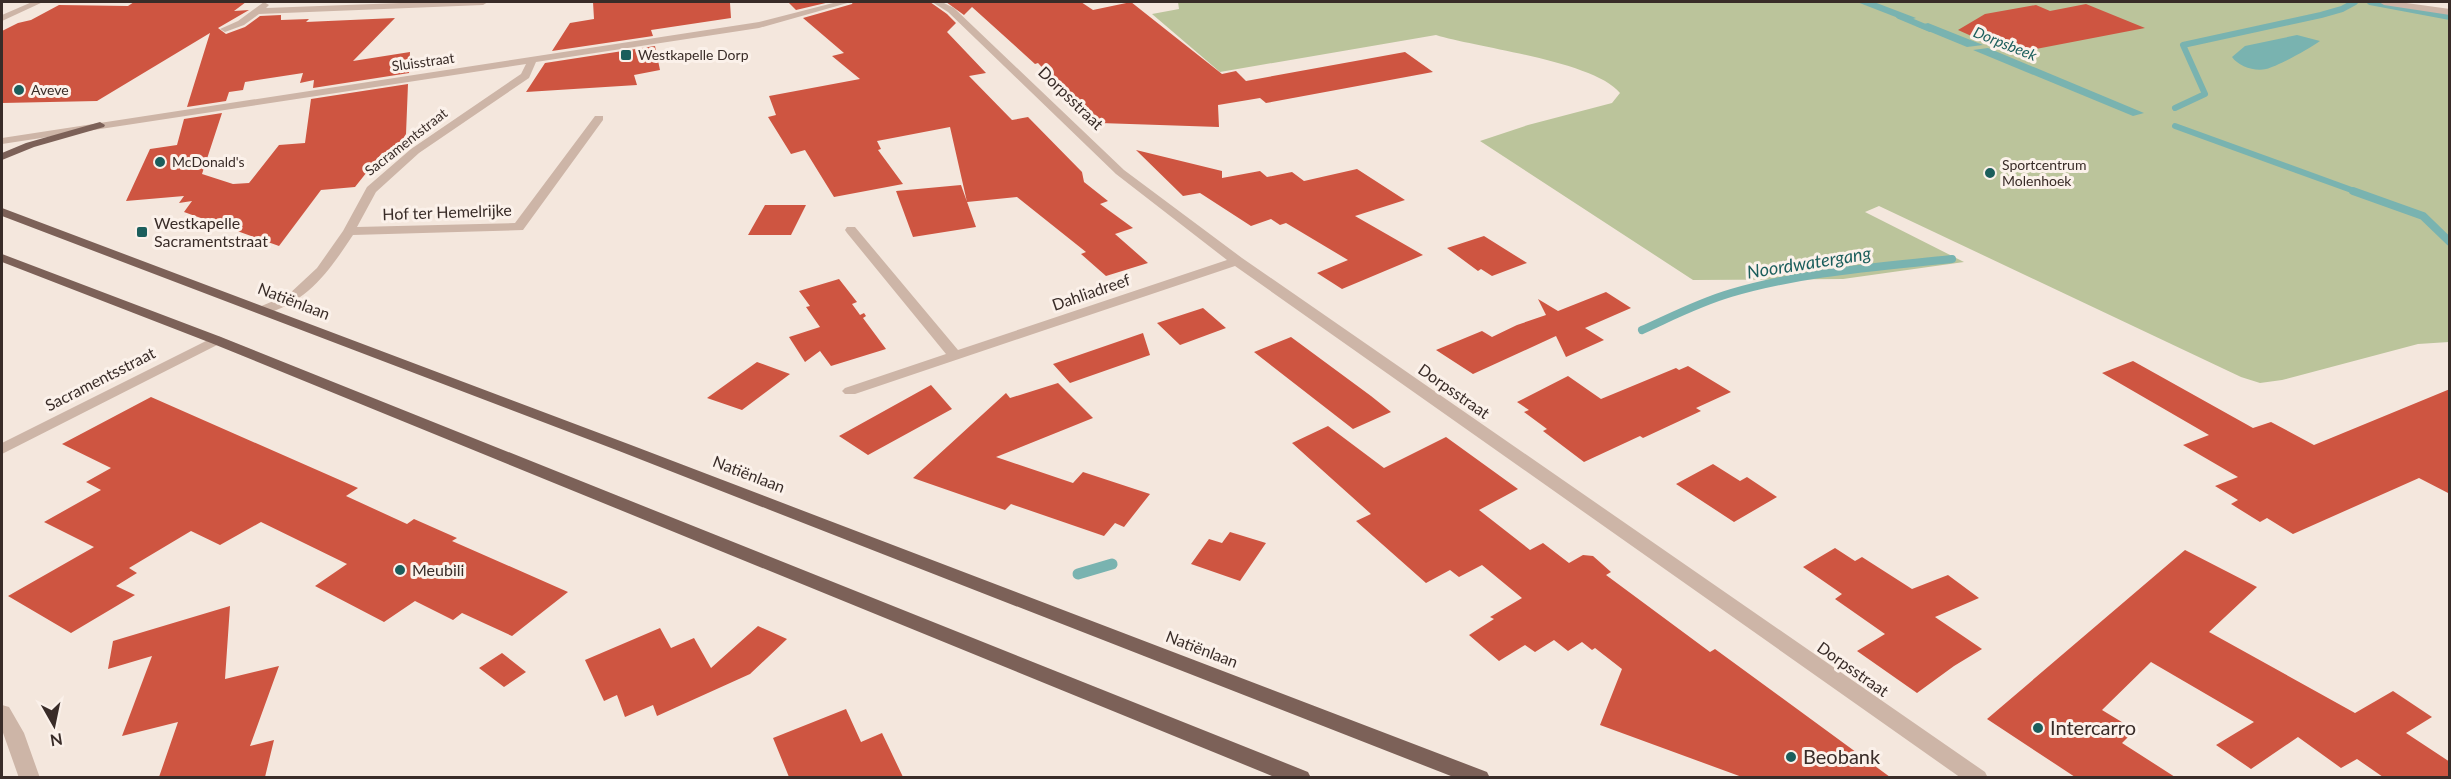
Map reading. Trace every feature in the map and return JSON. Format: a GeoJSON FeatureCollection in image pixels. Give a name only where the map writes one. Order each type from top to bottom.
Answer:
{"type":"FeatureCollection","features":[{"type":"Feature","properties":{"kind":"main road"},"geometry":{"type":"LineString","coordinates":[[2,157],[30,145],[99,125]]}},
{"type":"Feature","properties":{"kind":"main road","name":"Natiënlaan"},"geometry":{"type":"LineString","coordinates":[[2,212],[264,310],[1480,777]]}},
{"type":"Feature","properties":{"kind":"main road"},"geometry":{"type":"LineString","coordinates":[[2,258],[216,340],[1301,777]]}},
{"type":"Feature","properties":{"kind":"street"},"geometry":{"type":"LineString","coordinates":[[2,18],[38,2]]}},
{"type":"Feature","properties":{"kind":"street"},"geometry":{"type":"LineString","coordinates":[[225,29],[242,23],[268,2]]}},
{"type":"Feature","properties":{"kind":"street"},"geometry":{"type":"LineString","coordinates":[[256,11],[483,2]]}},
{"type":"Feature","properties":{"kind":"street","name":"Sluisstraat"},"geometry":{"type":"LineString","coordinates":[[2,141],[759,25],[846,2]]}},
{"type":"Feature","properties":{"kind":"street","name":"Dorpsstraat"},"geometry":{"type":"LineString","coordinates":[[936,2],[951,10],[1120,172],[1237,261],[1978,777]]}},
{"type":"Feature","properties":{"kind":"street"},"geometry":{"type":"LineString","coordinates":[[2384,2],[2450,12]]}},
{"type":"Feature","properties":{"kind":"street","name":"Sacramentstraat"},"geometry":{"type":"LineString","coordinates":[[264,310],[293,298],[322,271],[349,231],[371,190],[415,151],[525,76],[531,61]]}},
{"type":"Feature","properties":{"kind":"street","name":"Hof ter Hemelrijke"},"geometry":{"type":"LineString","coordinates":[[349,231],[519,227],[599,118]]}},
{"type":"Feature","properties":{"kind":"street"},"geometry":{"type":"LineString","coordinates":[[850,230],[956,357]]}},
{"type":"Feature","properties":{"kind":"street","name":"Dahliadreef"},"geometry":{"type":"LineString","coordinates":[[850,392],[1237,261]]}},
{"type":"Feature","properties":{"kind":"street","name":"Sacramentsstraat"},"geometry":{"type":"LineString","coordinates":[[2,450],[216,340]]}},
{"type":"Feature","properties":{"kind":"street"},"geometry":{"type":"LineString","coordinates":[[2,713],[14,733],[30,777]]}},
{"type":"Feature","properties":{"kind":"green space","name":"Sportcentrum Molenhoek"},"geometry":{"type":"Polygon","coordinates":[[[1178,2],[2366,2],[2449,18],[2449,342],[2418,344],[2282,380],[2260,383],[2241,377],[1879,206],[1865,212],[1964,262],[1843,279],[1693,280],[1480,141],[1528,125],[1612,103],[1620,93],[1606,82],[1586,72],[1561,64],[1436,35],[1220,72],[1152,14],[1179,9],[1178,2]]]}},
{"type":"Feature","properties":{"kind":"water"},"geometry":{"type":"Polygon","coordinates":[[[1857,2],[1874,2],[1916,18],[1906,21],[1857,2]]]}},
{"type":"Feature","properties":{"kind":"water"},"geometry":{"type":"Polygon","coordinates":[[[1928,23],[1983,45],[1967,47],[1916,26],[1928,23]]]}},
{"type":"Feature","properties":{"kind":"water"},"geometry":{"type":"Polygon","coordinates":[[[2297,35],[2320,41],[2266,69],[2247,68],[2232,57],[2245,46],[2297,35]]]}},
{"type":"Feature","properties":{"kind":"water"},"geometry":{"type":"Polygon","coordinates":[[[1988,48],[2144,113],[2133,116],[1973,50],[1988,48]]]}},
{"type":"Feature","properties":{"kind":"building"},"geometry":{"type":"Polygon","coordinates":[[[134,2],[246,2],[234,11],[249,10],[218,28],[226,34],[245,27],[260,16],[281,15],[281,20],[309,19],[306,22],[395,18],[353,61],[410,52],[409,73],[313,88],[314,80],[300,83],[303,73],[245,82],[243,90],[229,92],[226,101],[187,107],[210,33],[97,101],[2,103],[2,31],[18,23],[31,20],[59,5],[128,6],[134,2]]]}},
{"type":"Feature","properties":{"kind":"building"},"geometry":{"type":"Polygon","coordinates":[[[593,2],[730,3],[731,18],[651,30],[653,36],[552,51],[570,23],[594,19],[593,2]]]}},
{"type":"Feature","properties":{"kind":"building"},"geometry":{"type":"Polygon","coordinates":[[[788,2],[830,2],[796,10],[788,2]]]}},
{"type":"Feature","properties":{"kind":"building"},"geometry":{"type":"Polygon","coordinates":[[[853,2],[930,2],[947,14],[956,23],[947,32],[986,73],[969,76],[1012,120],[1028,117],[1082,172],[1084,182],[1108,201],[1100,204],[1133,228],[1115,234],[1148,263],[1106,276],[1081,254],[1086,252],[1017,197],[967,202],[950,127],[877,141],[881,149],[878,150],[903,184],[834,197],[805,150],[791,154],[768,117],[776,115],[769,96],[860,79],[832,56],[844,53],[803,18],[853,2]]]}},
{"type":"Feature","properties":{"kind":"building"},"geometry":{"type":"Polygon","coordinates":[[[946,2],[1081,2],[1093,10],[1131,2],[1222,74],[1236,71],[1246,81],[1405,52],[1433,72],[1266,103],[1260,98],[1218,105],[1219,127],[1100,123],[1059,86],[1038,63],[1035,64],[972,7],[964,15],[946,2]]]}},
{"type":"Feature","properties":{"kind":"building"},"geometry":{"type":"Polygon","coordinates":[[[2086,4],[2145,28],[2026,51],[2010,44],[1996,47],[1958,30],[1985,14],[2036,5],[2050,11],[2086,4]]]}},
{"type":"Feature","properties":{"kind":"building"},"geometry":{"type":"Polygon","coordinates":[[[655,46],[660,70],[634,75],[637,85],[526,92],[545,63],[655,46]]]}},
{"type":"Feature","properties":{"kind":"building"},"geometry":{"type":"Polygon","coordinates":[[[408,84],[406,134],[401,142],[396,143],[391,152],[382,153],[355,187],[321,190],[279,246],[184,212],[192,201],[179,203],[184,196],[126,201],[150,149],[177,145],[184,119],[222,113],[202,174],[233,184],[249,183],[279,145],[305,143],[311,99],[408,84]]]}},
{"type":"Feature","properties":{"kind":"building"},"geometry":{"type":"Polygon","coordinates":[[[1136,150],[1222,171],[1222,178],[1260,171],[1267,177],[1292,172],[1304,181],[1357,169],[1405,200],[1355,216],[1423,255],[1342,289],[1317,273],[1348,260],[1286,223],[1280,225],[1271,219],[1251,226],[1200,193],[1183,196],[1136,150]]]}},
{"type":"Feature","properties":{"kind":"building"},"geometry":{"type":"Polygon","coordinates":[[[961,185],[976,227],[913,237],[896,191],[961,185]]]}},
{"type":"Feature","properties":{"kind":"building"},"geometry":{"type":"Polygon","coordinates":[[[765,205],[806,205],[791,235],[748,235],[765,205]]]}},
{"type":"Feature","properties":{"kind":"building"},"geometry":{"type":"Polygon","coordinates":[[[1484,236],[1527,263],[1492,276],[1481,269],[1478,271],[1447,248],[1484,236]]]}},
{"type":"Feature","properties":{"kind":"building"},"geometry":{"type":"Polygon","coordinates":[[[839,279],[857,302],[852,304],[860,315],[864,313],[866,316],[863,318],[886,349],[831,366],[820,351],[805,362],[789,337],[820,327],[806,307],[810,306],[799,291],[839,279]]]}},
{"type":"Feature","properties":{"kind":"building"},"geometry":{"type":"Polygon","coordinates":[[[1606,292],[1631,308],[1585,328],[1604,340],[1566,357],[1556,336],[1473,374],[1436,350],[1482,331],[1492,337],[1546,315],[1538,299],[1558,311],[1606,292]]]}},
{"type":"Feature","properties":{"kind":"building"},"geometry":{"type":"Polygon","coordinates":[[[1203,308],[1226,328],[1180,345],[1157,323],[1203,308]]]}},
{"type":"Feature","properties":{"kind":"building"},"geometry":{"type":"Polygon","coordinates":[[[1143,333],[1150,355],[1070,383],[1053,364],[1143,333]]]}},
{"type":"Feature","properties":{"kind":"building"},"geometry":{"type":"Polygon","coordinates":[[[1291,337],[1391,412],[1353,429],[1254,352],[1291,337]]]}},
{"type":"Feature","properties":{"kind":"building"},"geometry":{"type":"Polygon","coordinates":[[[2133,361],[2253,428],[2271,422],[2314,445],[2450,389],[2450,494],[2419,478],[2293,534],[2267,518],[2260,522],[2231,504],[2238,500],[2215,486],[2238,477],[2183,445],[2209,435],[2102,373],[2133,361]]]}},
{"type":"Feature","properties":{"kind":"building"},"geometry":{"type":"Polygon","coordinates":[[[757,362],[790,374],[742,410],[707,398],[757,362]]]}},
{"type":"Feature","properties":{"kind":"building"},"geometry":{"type":"Polygon","coordinates":[[[1688,366],[1731,392],[1696,408],[1701,411],[1584,462],[1543,431],[1547,429],[1524,412],[1529,410],[1517,402],[1568,376],[1601,399],[1676,368],[1679,370],[1688,366]]]}},
{"type":"Feature","properties":{"kind":"building"},"geometry":{"type":"Polygon","coordinates":[[[1058,383],[1093,418],[996,457],[1073,483],[1083,472],[1150,494],[1124,527],[1115,523],[1104,536],[1011,504],[1005,510],[913,478],[1006,393],[1010,398],[1058,383]]]}},
{"type":"Feature","properties":{"kind":"building"},"geometry":{"type":"Polygon","coordinates":[[[931,385],[952,409],[868,455],[839,436],[931,385]]]}},
{"type":"Feature","properties":{"kind":"building"},"geometry":{"type":"Polygon","coordinates":[[[151,397],[358,488],[346,496],[407,524],[414,519],[457,538],[452,541],[568,592],[512,636],[462,613],[453,620],[415,601],[384,622],[315,586],[347,564],[261,522],[220,545],[191,531],[129,568],[137,573],[116,586],[135,595],[71,633],[8,596],[94,547],[44,522],[101,490],[86,482],[111,468],[62,444],[151,397]]]}},
{"type":"Feature","properties":{"kind":"building"},"geometry":{"type":"Polygon","coordinates":[[[1328,426],[1384,468],[1446,437],[1518,489],[1479,510],[1530,550],[1543,543],[1569,563],[1583,555],[1593,556],[1611,572],[1606,575],[1710,652],[1715,649],[1890,777],[1742,777],[1600,725],[1622,669],[1595,648],[1592,650],[1582,642],[1568,651],[1554,640],[1535,652],[1525,645],[1499,661],[1469,635],[1494,619],[1490,617],[1522,598],[1482,565],[1459,577],[1450,570],[1426,583],[1356,521],[1371,514],[1292,443],[1328,426]]]}},
{"type":"Feature","properties":{"kind":"building"},"geometry":{"type":"Polygon","coordinates":[[[1713,464],[1740,481],[1747,477],[1777,497],[1734,522],[1676,484],[1713,464]]]}},
{"type":"Feature","properties":{"kind":"building"},"geometry":{"type":"Polygon","coordinates":[[[1230,532],[1266,543],[1240,581],[1191,564],[1209,539],[1222,543],[1230,532]]]}},
{"type":"Feature","properties":{"kind":"building"},"geometry":{"type":"Polygon","coordinates":[[[1835,548],[1855,561],[1862,557],[1912,589],[1948,575],[1979,598],[1935,617],[1982,649],[1917,693],[1857,651],[1885,634],[1835,599],[1842,594],[1803,567],[1835,548]]]}},
{"type":"Feature","properties":{"kind":"building"},"geometry":{"type":"Polygon","coordinates":[[[2185,550],[2257,587],[2209,632],[2355,713],[2393,691],[2432,717],[2406,733],[2450,762],[2450,777],[2383,777],[2357,759],[2341,768],[2298,737],[2251,769],[2216,745],[2254,722],[2151,662],[2102,710],[2135,730],[2122,743],[2175,777],[2075,777],[1987,719],[2185,550]]]}},
{"type":"Feature","properties":{"kind":"building"},"geometry":{"type":"Polygon","coordinates":[[[230,606],[225,679],[279,666],[250,746],[274,740],[265,777],[159,777],[178,722],[122,736],[152,656],[108,669],[113,641],[230,606]]]}},
{"type":"Feature","properties":{"kind":"building"},"geometry":{"type":"Polygon","coordinates":[[[758,626],[787,639],[750,674],[657,716],[653,705],[625,717],[617,695],[604,701],[585,660],[660,628],[671,648],[694,638],[711,668],[758,626]]]}},
{"type":"Feature","properties":{"kind":"building"},"geometry":{"type":"Polygon","coordinates":[[[502,653],[526,672],[504,687],[479,668],[502,653]]]}},
{"type":"Feature","properties":{"kind":"building"},"geometry":{"type":"Polygon","coordinates":[[[846,709],[861,742],[882,733],[903,777],[789,777],[773,738],[846,709]]]}},
{"type":"Feature","properties":{"kind":"waterway","name":"Noordwatergang"},"geometry":{"type":"LineString","coordinates":[[2175,108],[2205,94],[2183,45],[2321,15],[2342,9],[2355,2]]}},
{"type":"Feature","properties":{"kind":"waterway"},"geometry":{"type":"LineString","coordinates":[[2370,2],[2450,17]]}},
{"type":"Feature","properties":{"kind":"waterway","name":"Dorpsbeek"},"geometry":{"type":"LineString","coordinates":[[1899,16],[1930,29]]}},
{"type":"Feature","properties":{"kind":"waterway","name":"Noordwatergang"},"geometry":{"type":"LineString","coordinates":[[2175,126],[2357,192]]}},
{"type":"Feature","properties":{"kind":"waterway"},"geometry":{"type":"LineString","coordinates":[[2353,191],[2423,216],[2450,242]]}},
{"type":"Feature","properties":{"kind":"waterway","name":"Noordwatergang"},"geometry":{"type":"LineString","coordinates":[[1642,330],[1708,301],[1758,286],[1840,271],[1952,259]]}},
{"type":"Feature","properties":{"kind":"waterway","name":"Noordwatergang"},"geometry":{"type":"LineString","coordinates":[[1078,574],[1112,564]]}},
{"type":"Feature","properties":{"kind":"place","name":"Westkapelle Dorp"},"geometry":{"type":"Point","coordinates":[626,55]}},
{"type":"Feature","properties":{"kind":"place","name":"Aveve"},"geometry":{"type":"Point","coordinates":[19,90]}},
{"type":"Feature","properties":{"kind":"place","name":"McDonald's"},"geometry":{"type":"Point","coordinates":[160,162]}},
{"type":"Feature","properties":{"kind":"place","name":"Sportcentrum Molenhoek"},"geometry":{"type":"Point","coordinates":[1990,173]}},
{"type":"Feature","properties":{"kind":"place","name":"Westkapelle Sacramentstraat"},"geometry":{"type":"Point","coordinates":[142,232]}},
{"type":"Feature","properties":{"kind":"place","name":"Meubili"},"geometry":{"type":"Point","coordinates":[400,570]}},
{"type":"Feature","properties":{"kind":"place","name":"Intercarro"},"geometry":{"type":"Point","coordinates":[2038,728]}},
{"type":"Feature","properties":{"kind":"place","name":"Beobank"},"geometry":{"type":"Point","coordinates":[1791,757]}}]}
